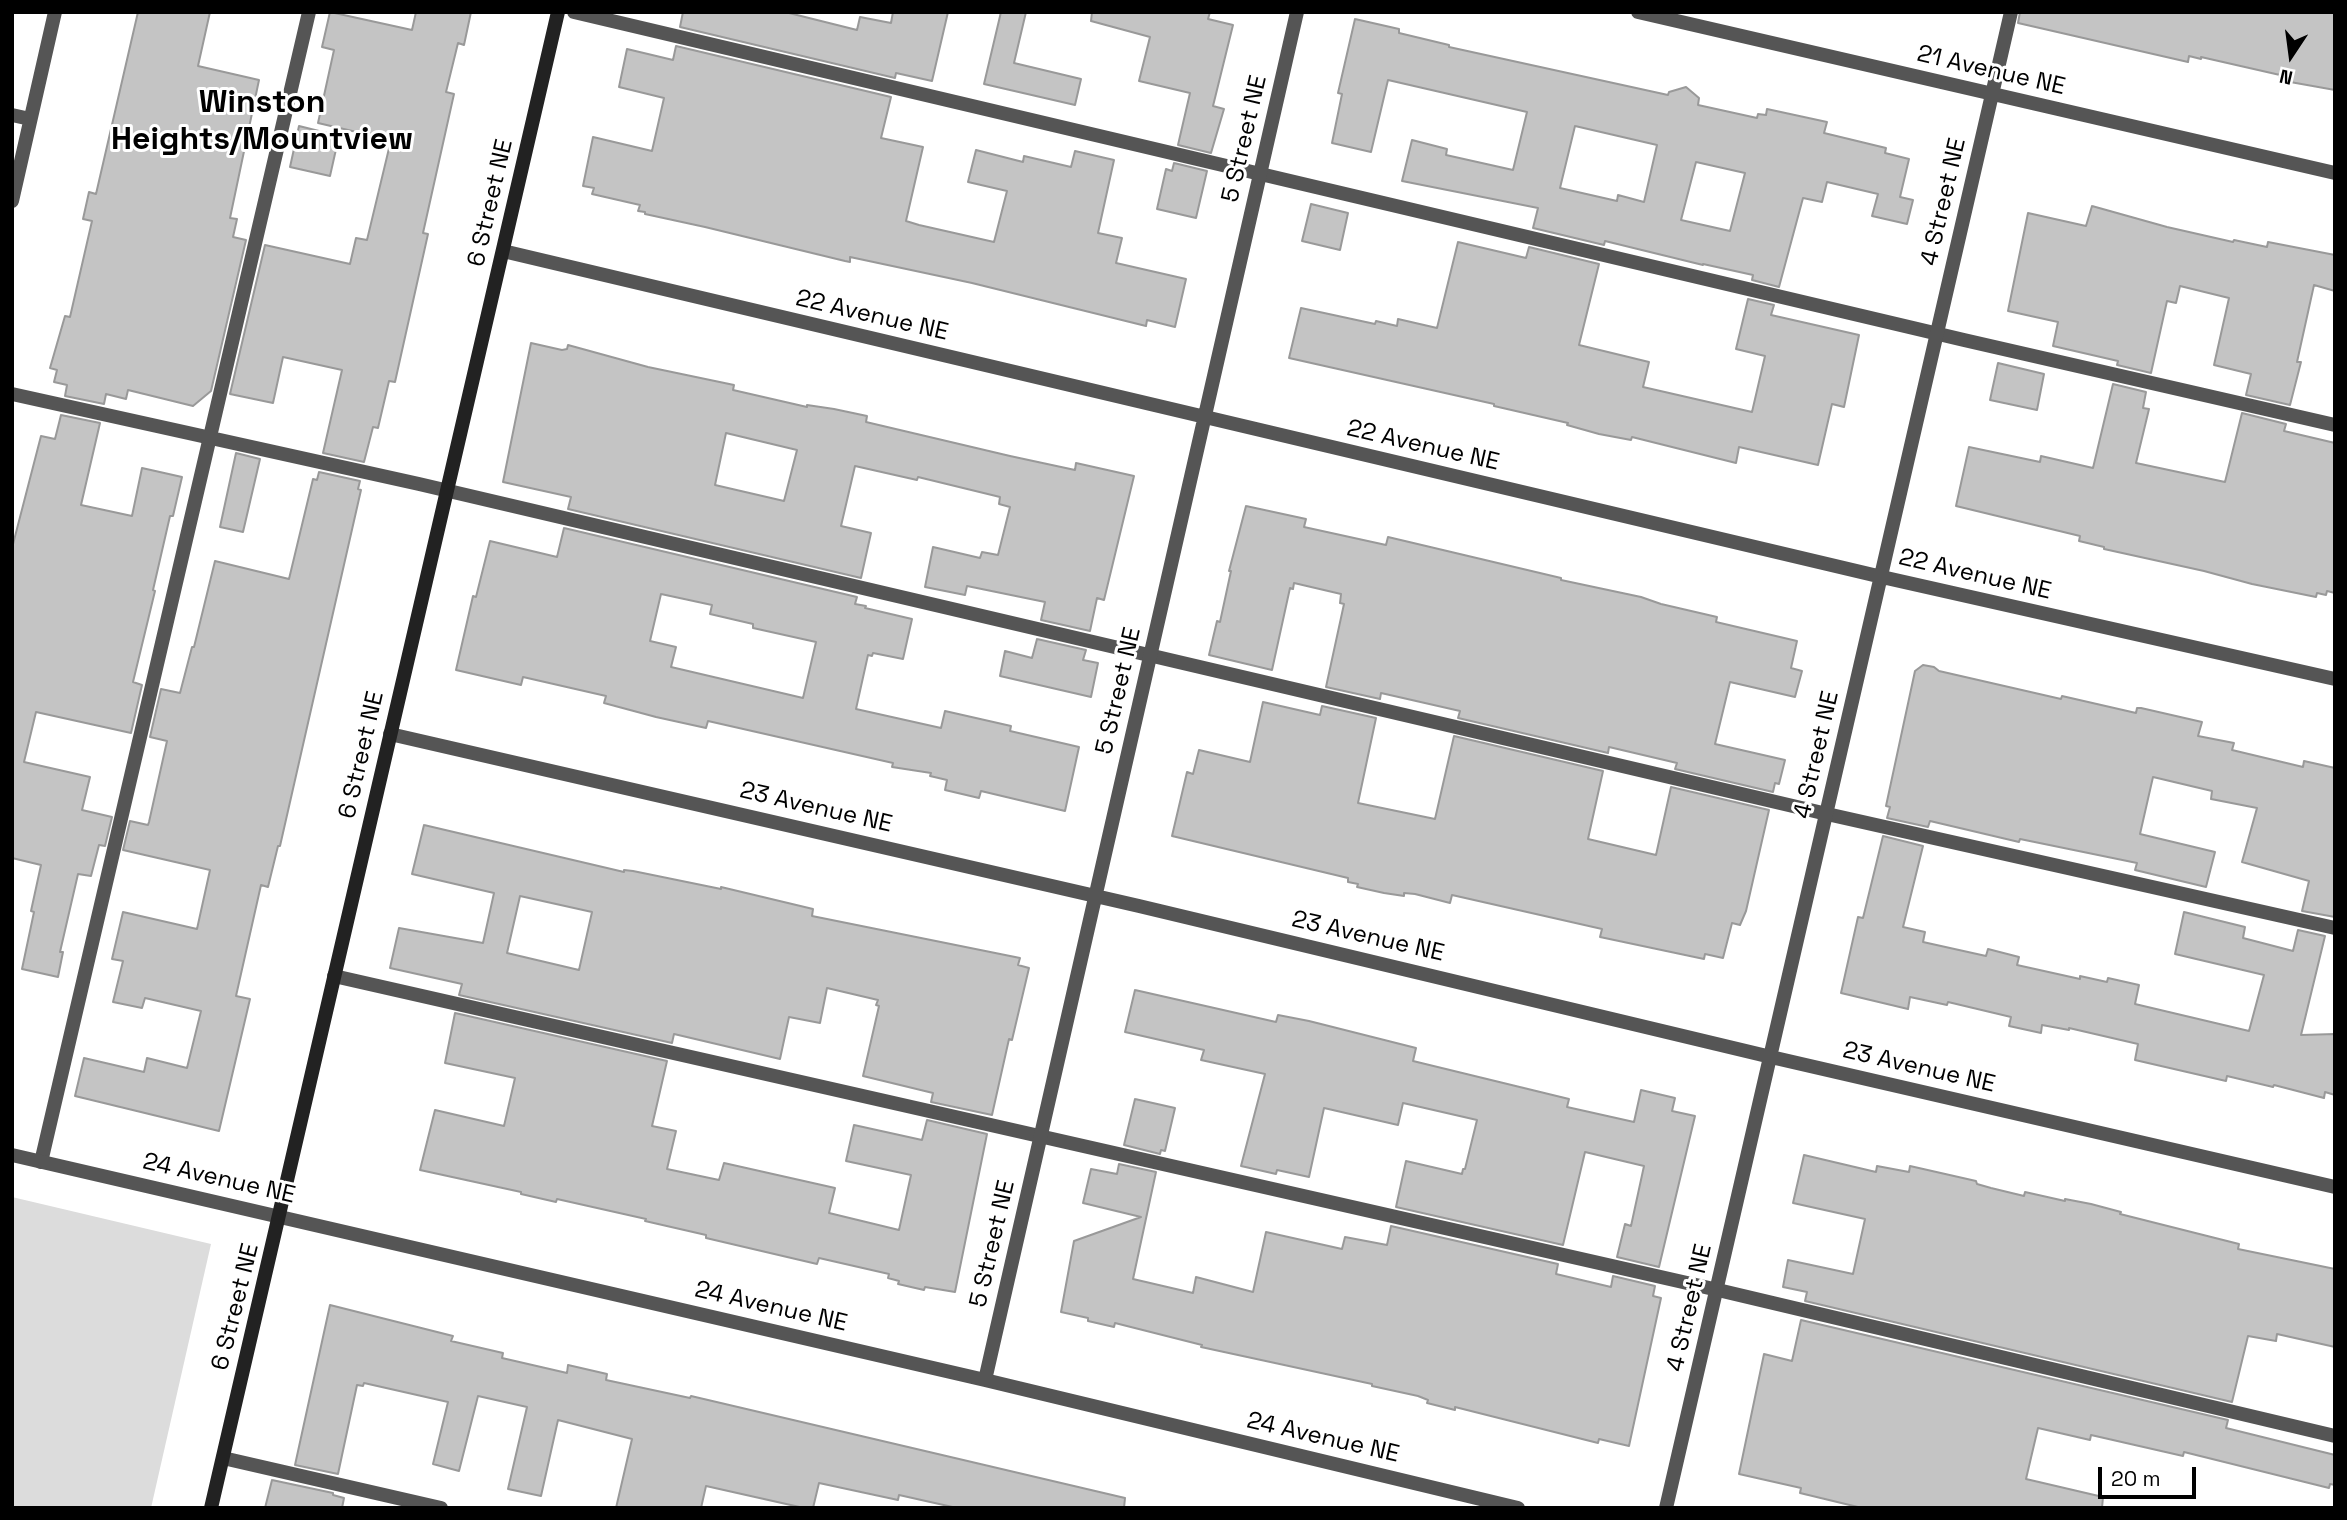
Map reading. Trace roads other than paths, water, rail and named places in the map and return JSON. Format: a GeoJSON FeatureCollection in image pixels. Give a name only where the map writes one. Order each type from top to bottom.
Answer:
{"type":"FeatureCollection","features":[{"type":"Feature","properties":{"kind":"street"},"geometry":{"type":"LineString","coordinates":[[12,201],[55,12]]}},
{"type":"Feature","properties":{"kind":"street"},"geometry":{"type":"LineString","coordinates":[[41,1162],[309,12]]}},
{"type":"Feature","properties":{"kind":"street","name":"6 Street NE"},"geometry":{"type":"LineString","coordinates":[[211,1508],[281,1217],[334,976],[449,491],[558,12]]}},
{"type":"Feature","properties":{"kind":"street"},"geometry":{"type":"LineString","coordinates":[[574,12],[2335,425]]}},
{"type":"Feature","properties":{"kind":"street","name":"5 Street NE"},"geometry":{"type":"LineString","coordinates":[[985,1380],[1297,12]]}},
{"type":"Feature","properties":{"kind":"street","name":"21 Avenue NE"},"geometry":{"type":"LineString","coordinates":[[1638,12],[2335,173]]}},
{"type":"Feature","properties":{"kind":"street","name":"4 Street NE"},"geometry":{"type":"LineString","coordinates":[[1666,1508],[2011,12]]}},
{"type":"Feature","properties":{"kind":"street"},"geometry":{"type":"LineString","coordinates":[[12,115],[30,119]]}},
{"type":"Feature","properties":{"kind":"street","name":"22 Avenue NE"},"geometry":{"type":"LineString","coordinates":[[503,251],[1882,577],[2335,679]]}},
{"type":"Feature","properties":{"kind":"street"},"geometry":{"type":"LineString","coordinates":[[12,394],[449,491],[1827,814],[2335,928]]}},
{"type":"Feature","properties":{"kind":"street","name":"23 Avenue NE"},"geometry":{"type":"LineString","coordinates":[[390,733],[2335,1187]]}},
{"type":"Feature","properties":{"kind":"street"},"geometry":{"type":"LineString","coordinates":[[334,976],[1718,1290],[2335,1436]]}},
{"type":"Feature","properties":{"kind":"street","name":"24 Avenue NE"},"geometry":{"type":"LineString","coordinates":[[12,1155],[985,1380],[1518,1508]]}},
{"type":"Feature","properties":{"kind":"street"},"geometry":{"type":"LineString","coordinates":[[223,1458],[441,1508]]}},
{"type":"Feature","properties":{"kind":"district","name":"Winston Heights/Mountview"},"geometry":{"type":"Point","coordinates":[262,122]}}]}
